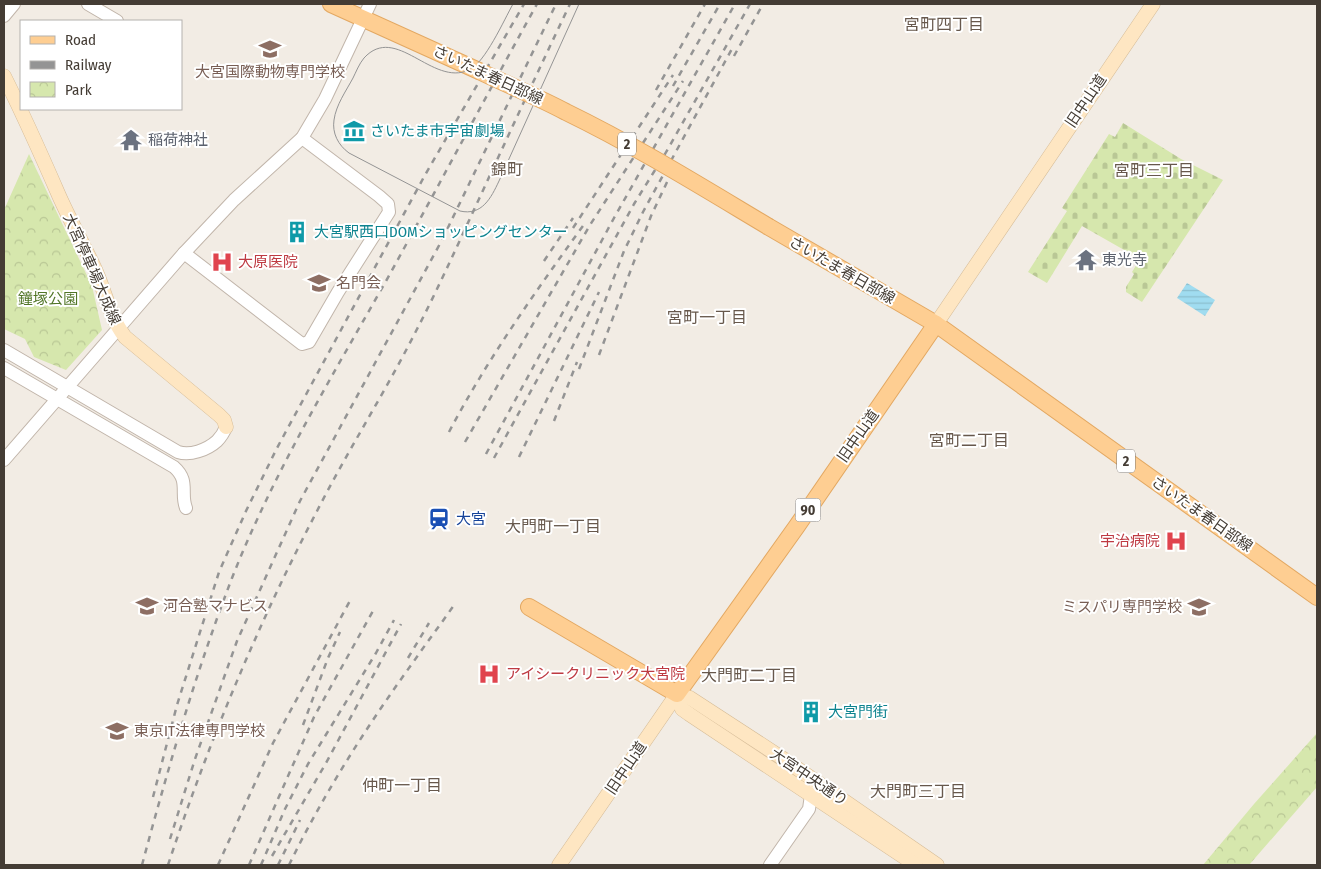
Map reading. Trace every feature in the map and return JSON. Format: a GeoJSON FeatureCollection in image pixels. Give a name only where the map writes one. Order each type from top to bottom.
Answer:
{"type":"FeatureCollection","features":[{"type":"Feature","properties":{"kind":"main road","name":"さいたま春日部線"},"geometry":{"type":"LineString","coordinates":[[331,4],[367,11],[480,71],[603,131],[936,324],[1317,597]]}},
{"type":"Feature","properties":{"kind":"main road","name":"旧中山道"},"geometry":{"type":"LineString","coordinates":[[559,865],[936,324],[1153,4]]}},
{"type":"Feature","properties":{"kind":"main road","name":"大宮停車場大成線"},"geometry":{"type":"LineString","coordinates":[[4,76],[20,108]]}},
{"type":"Feature","properties":{"kind":"main road","name":"大宮停車場大成線"},"geometry":{"type":"LineString","coordinates":[[21,110],[57,192],[94,266],[106,294],[112,316],[122,333],[220,415],[226,427]]}},
{"type":"Feature","properties":{"kind":"main road","name":"大宮中央通り"},"geometry":{"type":"LineString","coordinates":[[529,607],[677,694],[682,709],[689,714],[937,865]]}},
{"type":"Feature","properties":{"kind":"main road","name":"大宮中央通り"},"geometry":{"type":"LineString","coordinates":[[815,789],[916,865]]}},
{"type":"Feature","properties":{"kind":"street"},"geometry":{"type":"LineString","coordinates":[[4,16],[14,4]]}},
{"type":"Feature","properties":{"kind":"street"},"geometry":{"type":"LineString","coordinates":[[88,4],[115,20]]}},
{"type":"Feature","properties":{"kind":"street"},"geometry":{"type":"LineString","coordinates":[[4,460],[67,387],[122,333],[184,253],[234,200],[302,138],[325,99],[367,11]]}},
{"type":"Feature","properties":{"kind":"street"},"geometry":{"type":"LineString","coordinates":[[184,253],[302,344],[309,342],[338,292],[389,212],[388,204],[379,196],[302,138]]}},
{"type":"Feature","properties":{"kind":"street"},"geometry":{"type":"LineString","coordinates":[[4,350],[171,449],[184,454],[209,447],[218,441],[226,427]]}},
{"type":"Feature","properties":{"kind":"street"},"geometry":{"type":"LineString","coordinates":[[4,368],[174,467],[183,480],[184,504],[186,508]]}},
{"type":"Feature","properties":{"kind":"street"},"geometry":{"type":"LineString","coordinates":[[770,865],[810,808],[815,789]]}},
{"type":"Feature","properties":{"kind":"green space"},"geometry":{"type":"Polygon","coordinates":[[[1123,123],[1181,159],[1223,180],[1142,302],[1126,292],[1126,287],[1134,274],[1132,272],[1140,259],[1082,226],[1047,283],[1028,272],[1067,211],[1062,208],[1109,134],[1115,137],[1123,123]]]}},
{"type":"Feature","properties":{"kind":"green space","name":"鐘塚公園"},"geometry":{"type":"Polygon","coordinates":[[[29,154],[92,286],[102,330],[66,370],[34,357],[25,339],[4,329],[4,210],[29,154]]]}},
{"type":"Feature","properties":{"kind":"green space"},"geometry":{"type":"Polygon","coordinates":[[[1317,733],[1317,787],[1249,865],[1203,865],[1254,804],[1317,733]]]}},
{"type":"Feature","properties":{"kind":"water"},"geometry":{"type":"Polygon","coordinates":[[[1187,283],[1215,300],[1205,316],[1177,298],[1187,283]]]}},
{"type":"Feature","properties":{"kind":"tram line"},"geometry":{"type":"LineString","coordinates":[[513,4],[488,50],[475,66],[469,70],[455,73],[441,70],[402,51],[389,48],[376,49],[364,58],[335,114],[334,130],[342,146],[349,153],[460,211],[468,212],[480,208],[489,199],[496,187],[579,4]]}},
{"type":"Feature","properties":{"kind":"railway"},"geometry":{"type":"LineString","coordinates":[[153,797],[177,705],[219,572],[246,511],[277,448],[425,175],[524,4]]}},
{"type":"Feature","properties":{"kind":"railway"},"geometry":{"type":"LineString","coordinates":[[142,865],[172,756],[195,685],[219,613],[248,539],[284,464],[537,4]]}},
{"type":"Feature","properties":{"kind":"railway"},"geometry":{"type":"LineString","coordinates":[[170,839],[195,759],[237,641],[300,501],[442,240],[556,4]]}},
{"type":"Feature","properties":{"kind":"railway"},"geometry":{"type":"LineString","coordinates":[[168,865],[217,730],[254,642],[294,556],[423,316],[570,4]]}},
{"type":"Feature","properties":{"kind":"railway"},"geometry":{"type":"LineString","coordinates":[[656,90],[705,4]]}},
{"type":"Feature","properties":{"kind":"railway"},"geometry":{"type":"LineString","coordinates":[[673,86],[720,4]]}},
{"type":"Feature","properties":{"kind":"railway"},"geometry":{"type":"LineString","coordinates":[[486,454],[614,218],[735,4]]}},
{"type":"Feature","properties":{"kind":"railway"},"geometry":{"type":"LineString","coordinates":[[494,458],[634,204],[665,154],[750,4]]}},
{"type":"Feature","properties":{"kind":"railway"},"geometry":{"type":"LineString","coordinates":[[734,56],[763,4]]}},
{"type":"Feature","properties":{"kind":"railway"},"geometry":{"type":"LineString","coordinates":[[579,369],[624,251],[643,212],[733,47]]}},
{"type":"Feature","properties":{"kind":"railway"},"geometry":{"type":"LineString","coordinates":[[573,228],[673,75]]}},
{"type":"Feature","properties":{"kind":"railway"},"geometry":{"type":"LineString","coordinates":[[465,442],[590,225],[683,81]]}},
{"type":"Feature","properties":{"kind":"railway"},"geometry":{"type":"LineString","coordinates":[[599,355],[651,216],[668,180]]}},
{"type":"Feature","properties":{"kind":"railway"},"geometry":{"type":"LineString","coordinates":[[544,261],[573,218]]}},
{"type":"Feature","properties":{"kind":"railway"},"geometry":{"type":"LineString","coordinates":[[449,432],[496,351],[585,223]]}},
{"type":"Feature","properties":{"kind":"railway"},"geometry":{"type":"LineString","coordinates":[[519,457],[599,292]]}},
{"type":"Feature","properties":{"kind":"railway"},"geometry":{"type":"LineString","coordinates":[[554,421],[577,362]]}},
{"type":"Feature","properties":{"kind":"railway"},"geometry":{"type":"LineString","coordinates":[[218,865],[273,743],[352,597]]}},
{"type":"Feature","properties":{"kind":"railway"},"geometry":{"type":"LineString","coordinates":[[289,865],[302,838],[347,760],[454,605]]}},
{"type":"Feature","properties":{"kind":"railway"},"geometry":{"type":"LineString","coordinates":[[249,865],[314,717],[374,609]]}},
{"type":"Feature","properties":{"kind":"railway"},"geometry":{"type":"LineString","coordinates":[[261,865],[285,809],[308,764],[394,620]]}},
{"type":"Feature","properties":{"kind":"railway"},"geometry":{"type":"LineString","coordinates":[[408,658],[429,623]]}},
{"type":"Feature","properties":{"kind":"railway"},"geometry":{"type":"LineString","coordinates":[[272,856],[326,763],[401,624]]}},
{"type":"Feature","properties":{"kind":"railway"},"geometry":{"type":"LineString","coordinates":[[303,725],[328,658],[340,632]]}},
{"type":"Feature","properties":{"kind":"railway"},"geometry":{"type":"LineString","coordinates":[[278,865],[300,820]]}},
{"type":"Feature","properties":{"kind":"place","name":"大宮国際動物専門学校"},"geometry":{"type":"Point","coordinates":[270,49]}},
{"type":"Feature","properties":{"kind":"place","name":"さいたま市宇宙劇場"},"geometry":{"type":"Point","coordinates":[354,131]}},
{"type":"Feature","properties":{"kind":"place","name":"稲荷神社"},"geometry":{"type":"Point","coordinates":[131,140]}},
{"type":"Feature","properties":{"kind":"place","name":"大宮駅西口DOMショッピングセンター"},"geometry":{"type":"Point","coordinates":[297,232]}},
{"type":"Feature","properties":{"kind":"place","name":"東光寺"},"geometry":{"type":"Point","coordinates":[1086,260]}},
{"type":"Feature","properties":{"kind":"place","name":"大原医院"},"geometry":{"type":"Point","coordinates":[222,262]}},
{"type":"Feature","properties":{"kind":"place","name":"名門会"},"geometry":{"type":"Point","coordinates":[319,283]}},
{"type":"Feature","properties":{"kind":"place","name":"大宮"},"geometry":{"type":"Point","coordinates":[439,519]}},
{"type":"Feature","properties":{"kind":"place","name":"宇治病院"},"geometry":{"type":"Point","coordinates":[1176,541]}},
{"type":"Feature","properties":{"kind":"place","name":"河合塾マナビス"},"geometry":{"type":"Point","coordinates":[147,606]}},
{"type":"Feature","properties":{"kind":"place","name":"ミスパリ専門学校"},"geometry":{"type":"Point","coordinates":[1199,607]}},
{"type":"Feature","properties":{"kind":"place","name":"アイシークリニック大宮院"},"geometry":{"type":"Point","coordinates":[489,674]}},
{"type":"Feature","properties":{"kind":"place","name":"大宮門街"},"geometry":{"type":"Point","coordinates":[811,712]}},
{"type":"Feature","properties":{"kind":"place","name":"東京IT法律専門学校"},"geometry":{"type":"Point","coordinates":[117,731]}},
{"type":"Feature","properties":{"kind":"district","name":"宮町四丁目"},"geometry":{"type":"Point","coordinates":[944,24]}},
{"type":"Feature","properties":{"kind":"district","name":"錦町"},"geometry":{"type":"Point","coordinates":[507,169]}},
{"type":"Feature","properties":{"kind":"district","name":"宮町三丁目"},"geometry":{"type":"Point","coordinates":[1154,170]}},
{"type":"Feature","properties":{"kind":"district","name":"宮町一丁目"},"geometry":{"type":"Point","coordinates":[707,317]}},
{"type":"Feature","properties":{"kind":"district","name":"宮町二丁目"},"geometry":{"type":"Point","coordinates":[969,440]}},
{"type":"Feature","properties":{"kind":"district","name":"大門町一丁目"},"geometry":{"type":"Point","coordinates":[553,526]}},
{"type":"Feature","properties":{"kind":"district","name":"大門町二丁目"},"geometry":{"type":"Point","coordinates":[749,675]}},
{"type":"Feature","properties":{"kind":"district","name":"仲町一丁目"},"geometry":{"type":"Point","coordinates":[402,785]}},
{"type":"Feature","properties":{"kind":"district","name":"大門町三丁目"},"geometry":{"type":"Point","coordinates":[918,791]}}]}
